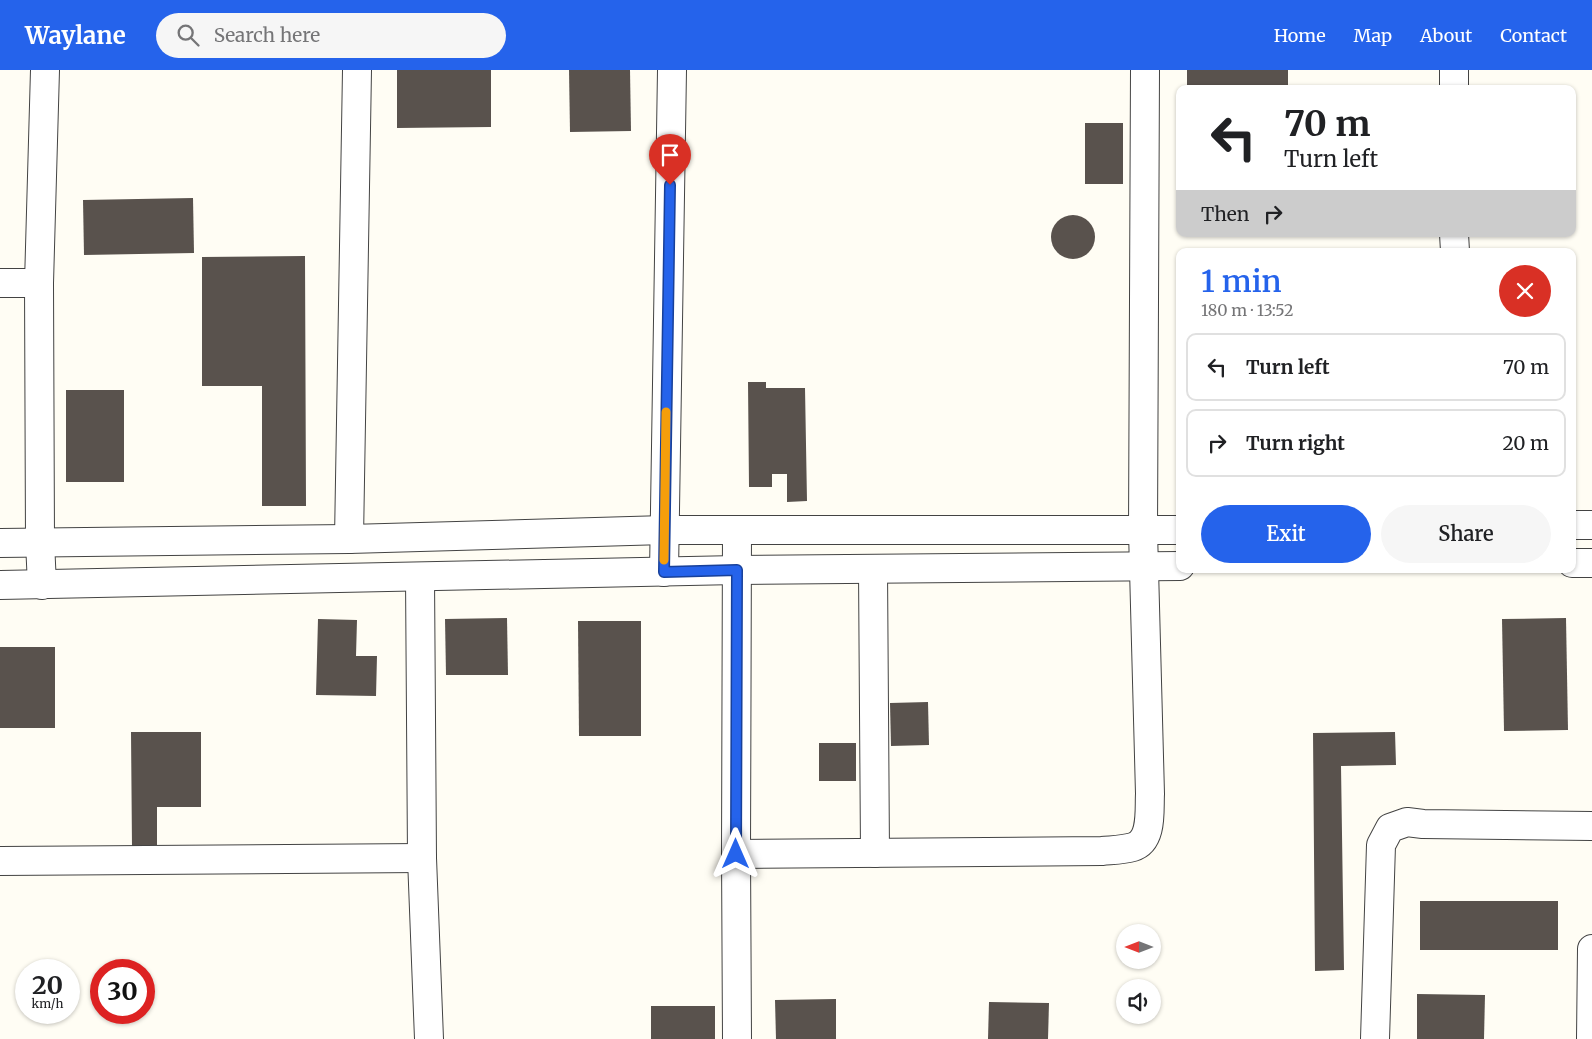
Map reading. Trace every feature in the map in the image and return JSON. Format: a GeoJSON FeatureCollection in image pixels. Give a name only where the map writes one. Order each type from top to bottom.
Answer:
{"type":"FeatureCollection","features":[{"type":"Feature","properties":{"kind":"street"},"geometry":{"type":"LineString","coordinates":[[42,585],[40,542],[40,283],[45,70]]}},
{"type":"Feature","properties":{"kind":"street"},"geometry":{"type":"LineString","coordinates":[[349,539],[357,70]]}},
{"type":"Feature","properties":{"kind":"street"},"geometry":{"type":"LineString","coordinates":[[664,572],[672,70]]}},
{"type":"Feature","properties":{"kind":"street"},"geometry":{"type":"LineString","coordinates":[[736,854],[1102,851],[1135,847],[1146,836],[1149,821],[1150,794],[1142,531],[1145,70]]}},
{"type":"Feature","properties":{"kind":"street"},"geometry":{"type":"LineString","coordinates":[[1454,70],[1454,85]]}},
{"type":"Feature","properties":{"kind":"street"},"geometry":{"type":"LineString","coordinates":[[0,283],[40,283]]}},
{"type":"Feature","properties":{"kind":"street"},"geometry":{"type":"LineString","coordinates":[[1576,525],[1592,525]]}},
{"type":"Feature","properties":{"kind":"street"},"geometry":{"type":"LineString","coordinates":[[0,542],[349,539],[665,530],[1176,530]]}},
{"type":"Feature","properties":{"kind":"street"},"geometry":{"type":"LineString","coordinates":[[737,530],[736,854],[738,1039]]}},
{"type":"Feature","properties":{"kind":"street"},"geometry":{"type":"LineString","coordinates":[[1576,563],[1592,563]]}},
{"type":"Feature","properties":{"kind":"street"},"geometry":{"type":"LineString","coordinates":[[0,586],[737,570],[1176,566]]}},
{"type":"Feature","properties":{"kind":"street"},"geometry":{"type":"LineString","coordinates":[[873,569],[875,854]]}},
{"type":"Feature","properties":{"kind":"street"},"geometry":{"type":"LineString","coordinates":[[420,577],[422,858],[429,1039]]}},
{"type":"Feature","properties":{"kind":"street"},"geometry":{"type":"LineString","coordinates":[[1375,1039],[1381,845],[1390,828],[1407,822],[1423,824],[1592,826]]}},
{"type":"Feature","properties":{"kind":"street"},"geometry":{"type":"LineString","coordinates":[[0,861],[422,858]]}},
{"type":"Feature","properties":{"kind":"street"},"geometry":{"type":"LineString","coordinates":[[1590,1039],[1592,949]]}},
{"type":"Feature","properties":{"kind":"building"},"geometry":{"type":"Polygon","coordinates":[[[397,70],[491,70],[491,127],[397,128],[397,70]]]}},
{"type":"Feature","properties":{"kind":"building"},"geometry":{"type":"Polygon","coordinates":[[[569,70],[630,70],[631,131],[570,132],[569,70]]]}},
{"type":"Feature","properties":{"kind":"building"},"geometry":{"type":"Polygon","coordinates":[[[1187,70],[1288,70],[1288,85],[1187,85],[1187,70]]]}},
{"type":"Feature","properties":{"kind":"building"},"geometry":{"type":"Polygon","coordinates":[[[1085,123],[1123,123],[1123,184],[1085,184],[1085,123]]]}},
{"type":"Feature","properties":{"kind":"building"},"geometry":{"type":"Polygon","coordinates":[[[193,198],[194,253],[84,255],[83,200],[193,198]]]}},
{"type":"Feature","properties":{"kind":"building"},"geometry":{"type":"Polygon","coordinates":[[[1073,215],[1085,219],[1091,225],[1095,237],[1091,249],[1085,255],[1073,259],[1061,255],[1055,249],[1051,237],[1055,225],[1061,219],[1073,215]]]}},
{"type":"Feature","properties":{"kind":"building"},"geometry":{"type":"Polygon","coordinates":[[[305,256],[306,506],[262,506],[262,386],[202,386],[202,257],[305,256]]]}},
{"type":"Feature","properties":{"kind":"building"},"geometry":{"type":"Polygon","coordinates":[[[748,382],[766,382],[766,388],[805,388],[807,501],[787,502],[787,474],[772,474],[772,487],[749,487],[748,382]]]}},
{"type":"Feature","properties":{"kind":"building"},"geometry":{"type":"Polygon","coordinates":[[[66,390],[124,390],[124,482],[66,482],[66,390]]]}},
{"type":"Feature","properties":{"kind":"building"},"geometry":{"type":"Polygon","coordinates":[[[507,618],[508,675],[446,675],[445,619],[507,618]]]}},
{"type":"Feature","properties":{"kind":"building"},"geometry":{"type":"Polygon","coordinates":[[[1566,618],[1568,730],[1504,731],[1502,619],[1566,618]]]}},
{"type":"Feature","properties":{"kind":"building"},"geometry":{"type":"Polygon","coordinates":[[[318,619],[357,620],[356,656],[377,656],[376,696],[316,695],[318,619]]]}},
{"type":"Feature","properties":{"kind":"building"},"geometry":{"type":"Polygon","coordinates":[[[578,621],[641,621],[641,736],[579,736],[578,621]]]}},
{"type":"Feature","properties":{"kind":"building"},"geometry":{"type":"Polygon","coordinates":[[[0,647],[55,647],[55,728],[0,728],[0,647]]]}},
{"type":"Feature","properties":{"kind":"building"},"geometry":{"type":"Polygon","coordinates":[[[928,702],[929,745],[891,746],[890,703],[928,702]]]}},
{"type":"Feature","properties":{"kind":"building"},"geometry":{"type":"Polygon","coordinates":[[[131,732],[201,732],[201,807],[157,807],[157,847],[132,847],[131,732]]]}},
{"type":"Feature","properties":{"kind":"building"},"geometry":{"type":"Polygon","coordinates":[[[1395,732],[1396,765],[1341,766],[1344,970],[1315,971],[1313,733],[1395,732]]]}},
{"type":"Feature","properties":{"kind":"building"},"geometry":{"type":"Polygon","coordinates":[[[819,743],[856,743],[856,781],[819,781],[819,743]]]}},
{"type":"Feature","properties":{"kind":"building"},"geometry":{"type":"Polygon","coordinates":[[[1420,901],[1558,901],[1558,950],[1420,950],[1420,901]]]}},
{"type":"Feature","properties":{"kind":"building"},"geometry":{"type":"Polygon","coordinates":[[[1417,994],[1485,995],[1484,1039],[1417,1039],[1417,994]]]}},
{"type":"Feature","properties":{"kind":"building"},"geometry":{"type":"Polygon","coordinates":[[[836,999],[836,1039],[776,1039],[775,1000],[836,999]]]}},
{"type":"Feature","properties":{"kind":"building"},"geometry":{"type":"Polygon","coordinates":[[[989,1002],[1049,1003],[1048,1039],[988,1039],[989,1002]]]}},
{"type":"Feature","properties":{"kind":"building"},"geometry":{"type":"Polygon","coordinates":[[[651,1006],[715,1006],[715,1039],[651,1039],[651,1006]]]}},
{"type":"Feature","properties":{"kind":"slow traffic"},"geometry":{"type":"LineString","coordinates":[[664,560],[666,412]]}},
{"type":"Feature","properties":{"kind":"route"},"geometry":{"type":"LineString","coordinates":[[670,185],[664,572],[737,570],[736,854]]}}]}
